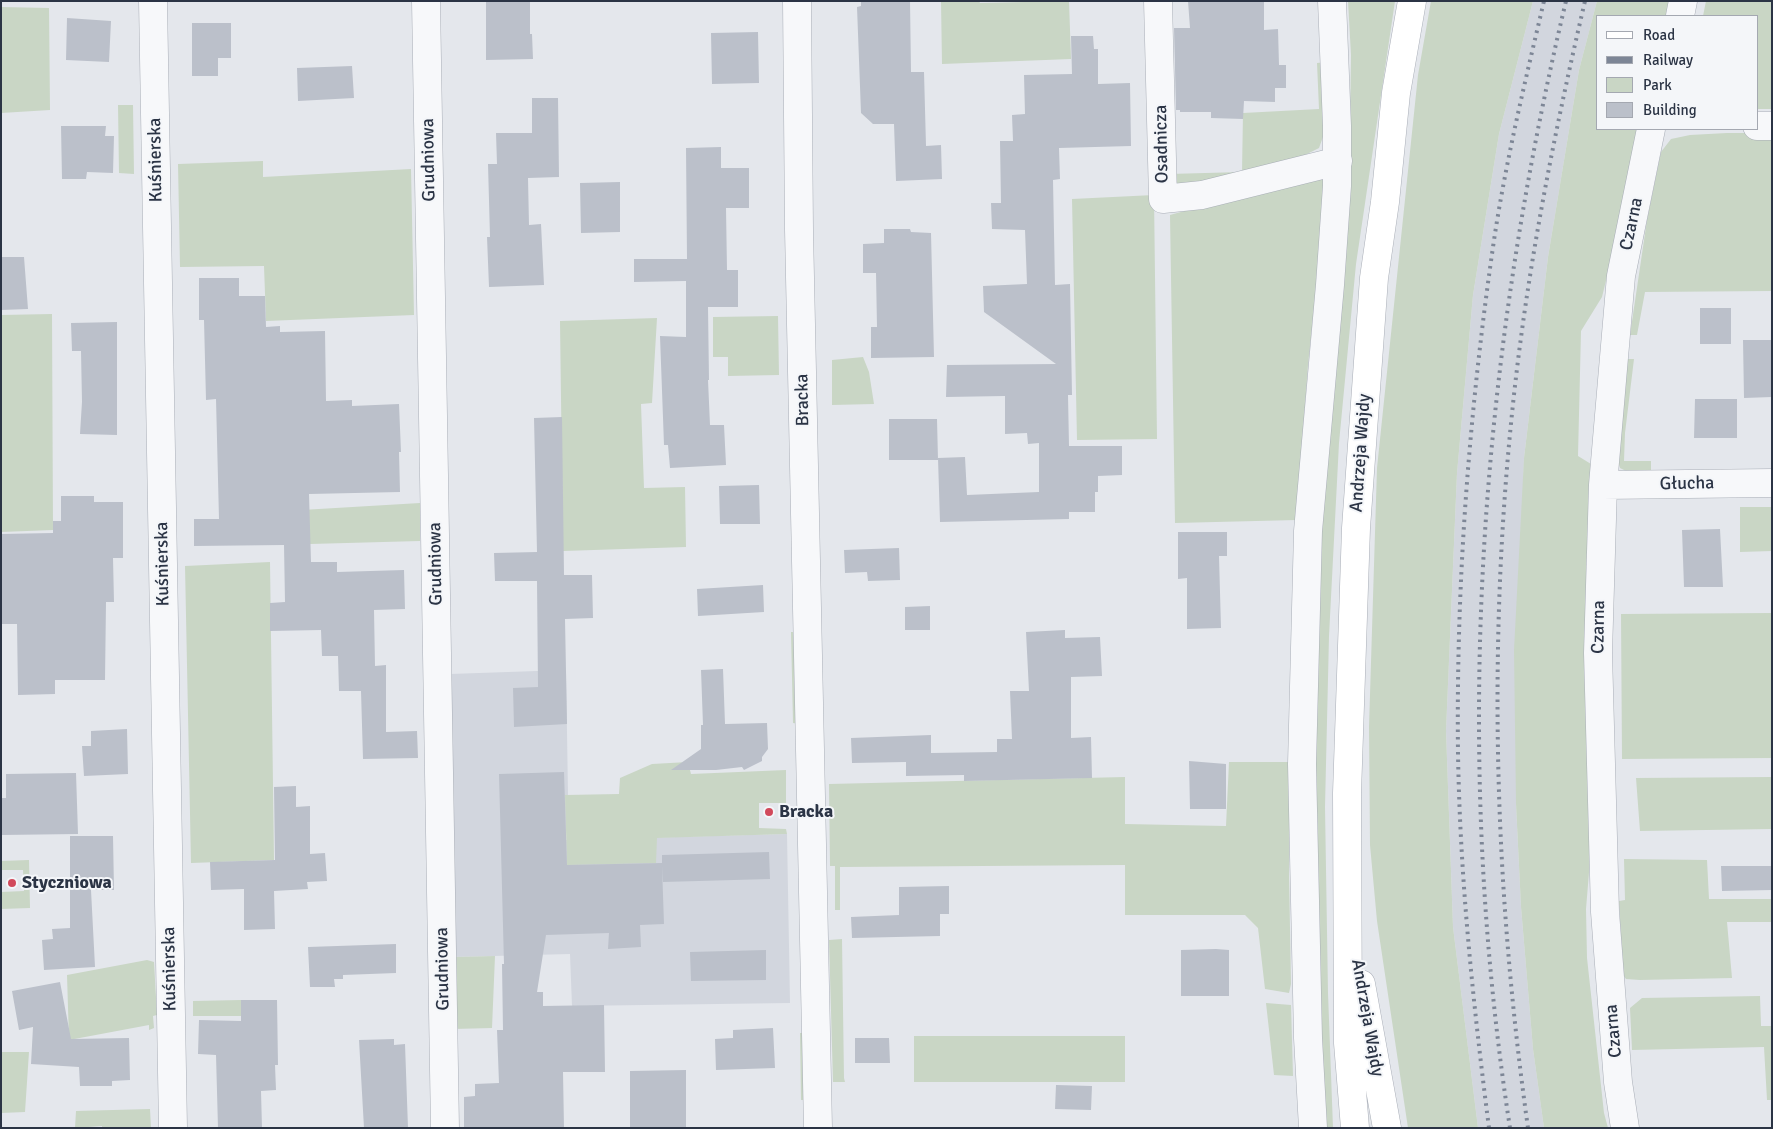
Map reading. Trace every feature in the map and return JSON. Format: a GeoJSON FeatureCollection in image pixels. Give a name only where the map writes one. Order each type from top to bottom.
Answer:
{"type":"FeatureCollection","features":[{"type":"Feature","properties":{"kind":"main road","name":"Andrzeja Wajdy"},"geometry":{"type":"LineString","coordinates":[[1354,1128],[1348,1043],[1347,793],[1356,528],[1374,278],[1385,202],[1396,93],[1412,1]]}},
{"type":"Feature","properties":{"kind":"main road","name":"Andrzeja Wajdy"},"geometry":{"type":"LineString","coordinates":[[1347,908],[1387,1128]]}},
{"type":"Feature","properties":{"kind":"street","name":"Kuśnierska"},"geometry":{"type":"LineString","coordinates":[[153,1],[173,1128]]}},
{"type":"Feature","properties":{"kind":"street","name":"Grudniowa"},"geometry":{"type":"LineString","coordinates":[[426,1],[445,1128]]}},
{"type":"Feature","properties":{"kind":"street","name":"Bracka"},"geometry":{"type":"LineString","coordinates":[[797,1],[799,230],[818,1128]]}},
{"type":"Feature","properties":{"kind":"street","name":"Osadnicza"},"geometry":{"type":"LineString","coordinates":[[1158,1],[1163,198],[1202,194],[1338,161]]}},
{"type":"Feature","properties":{"kind":"street"},"geometry":{"type":"LineString","coordinates":[[1312,1128],[1308,1038],[1302,764],[1308,531],[1329,295],[1338,161],[1332,1]]}},
{"type":"Feature","properties":{"kind":"street"},"geometry":{"type":"LineString","coordinates":[[1680,15],[1684,1]]}},
{"type":"Feature","properties":{"kind":"street"},"geometry":{"type":"LineString","coordinates":[[1758,126],[1772,126]]}},
{"type":"Feature","properties":{"kind":"street","name":"Czarna"},"geometry":{"type":"LineString","coordinates":[[1625,1128],[1618,1082],[1605,912],[1598,653],[1603,484],[1621,276],[1651,130]]}},
{"type":"Feature","properties":{"kind":"street","name":"Głucha"},"geometry":{"type":"LineString","coordinates":[[1603,484],[1772,482]]}},
{"type":"Feature","properties":{"kind":"shaded area"},"geometry":{"type":"Polygon","coordinates":[[[1533,1],[1597,1],[1579,70],[1548,257],[1524,458],[1516,804],[1521,907],[1533,1049],[1544,1128],[1478,1128],[1453,927],[1446,731],[1457,473],[1473,295],[1499,134],[1533,1]]]}},
{"type":"Feature","properties":{"kind":"shaded area"},"geometry":{"type":"Polygon","coordinates":[[[566,670],[568,795],[566,795],[566,840],[787,834],[790,1003],[572,1006],[570,954],[454,957],[450,674],[566,670]]]}},
{"type":"Feature","properties":{"kind":"green space"},"geometry":{"type":"Polygon","coordinates":[[[941,1],[979,1],[980,3],[1069,1],[1071,59],[942,64],[941,1]]]}},
{"type":"Feature","properties":{"kind":"green space"},"geometry":{"type":"Polygon","coordinates":[[[1348,1],[1395,1],[1356,264],[1339,443],[1329,636],[1325,807],[1328,993],[1333,1128],[1323,1128],[1317,1046],[1318,852],[1315,729],[1320,530],[1349,200],[1351,55],[1348,1]]]}},
{"type":"Feature","properties":{"kind":"green space"},"geometry":{"type":"Polygon","coordinates":[[[1431,1],[1533,1],[1499,134],[1473,295],[1457,473],[1446,731],[1453,927],[1478,1128],[1408,1128],[1377,921],[1370,845],[1369,727],[1377,468],[1418,75],[1431,1]]]}},
{"type":"Feature","properties":{"kind":"green space"},"geometry":{"type":"Polygon","coordinates":[[[1597,1],[1674,1],[1670,15],[1596,15],[1596,130],[1643,130],[1602,297],[1581,331],[1578,456],[1591,464],[1586,575],[1591,848],[1586,909],[1587,958],[1604,1113],[1608,1128],[1544,1128],[1533,1049],[1521,907],[1516,804],[1514,650],[1524,458],[1548,257],[1579,70],[1597,1]]]}},
{"type":"Feature","properties":{"kind":"green space"},"geometry":{"type":"Polygon","coordinates":[[[1706,1],[1772,1],[1772,109],[1758,109],[1758,15],[1703,15],[1706,1]]]}},
{"type":"Feature","properties":{"kind":"green space"},"geometry":{"type":"Polygon","coordinates":[[[1,7],[49,8],[50,110],[1,113],[1,7]]]}},
{"type":"Feature","properties":{"kind":"green space"},"geometry":{"type":"Polygon","coordinates":[[[1326,62],[1324,134],[1319,148],[1303,156],[1206,182],[1174,184],[1169,174],[1242,172],[1243,113],[1319,109],[1317,63],[1326,62]]]}},
{"type":"Feature","properties":{"kind":"green space"},"geometry":{"type":"Polygon","coordinates":[[[118,105],[133,105],[134,174],[119,173],[118,105]]]}},
{"type":"Feature","properties":{"kind":"green space"},"geometry":{"type":"Polygon","coordinates":[[[1772,133],[1772,291],[1645,292],[1637,335],[1630,335],[1647,220],[1661,152],[1671,139],[1690,135],[1772,133]]]}},
{"type":"Feature","properties":{"kind":"green space"},"geometry":{"type":"Polygon","coordinates":[[[263,161],[263,177],[411,169],[414,315],[266,321],[264,266],[180,267],[178,164],[263,161]]]}},
{"type":"Feature","properties":{"kind":"green space"},"geometry":{"type":"Polygon","coordinates":[[[1329,171],[1308,365],[1297,520],[1175,523],[1170,215],[1329,171]]]}},
{"type":"Feature","properties":{"kind":"green space"},"geometry":{"type":"Polygon","coordinates":[[[1154,195],[1157,439],[1077,440],[1072,199],[1154,195]]]}},
{"type":"Feature","properties":{"kind":"green space"},"geometry":{"type":"Polygon","coordinates":[[[52,314],[53,530],[1,532],[1,315],[52,314]]]}},
{"type":"Feature","properties":{"kind":"green space"},"geometry":{"type":"Polygon","coordinates":[[[778,316],[779,375],[728,376],[728,357],[713,357],[713,317],[778,316]]]}},
{"type":"Feature","properties":{"kind":"green space"},"geometry":{"type":"Polygon","coordinates":[[[657,318],[652,403],[641,404],[644,488],[685,487],[686,547],[563,551],[560,321],[657,318]]]}},
{"type":"Feature","properties":{"kind":"green space"},"geometry":{"type":"Polygon","coordinates":[[[863,357],[869,372],[874,404],[832,405],[832,360],[863,357]]]}},
{"type":"Feature","properties":{"kind":"green space"},"geometry":{"type":"Polygon","coordinates":[[[1625,359],[1634,359],[1625,433],[1624,461],[1651,461],[1651,472],[1628,472],[1620,468],[1618,461],[1625,359]]]}},
{"type":"Feature","properties":{"kind":"green space"},"geometry":{"type":"Polygon","coordinates":[[[420,503],[420,541],[310,544],[268,512],[420,503]]]}},
{"type":"Feature","properties":{"kind":"green space"},"geometry":{"type":"Polygon","coordinates":[[[1740,507],[1772,507],[1772,551],[1740,552],[1740,507]]]}},
{"type":"Feature","properties":{"kind":"green space"},"geometry":{"type":"Polygon","coordinates":[[[270,562],[274,860],[191,863],[185,566],[270,562]]]}},
{"type":"Feature","properties":{"kind":"green space"},"geometry":{"type":"Polygon","coordinates":[[[1772,613],[1772,758],[1622,759],[1621,614],[1772,613]]]}},
{"type":"Feature","properties":{"kind":"green space"},"geometry":{"type":"Polygon","coordinates":[[[791,632],[797,632],[799,724],[793,723],[791,632]]]}},
{"type":"Feature","properties":{"kind":"green space"},"geometry":{"type":"Polygon","coordinates":[[[688,762],[691,774],[786,770],[786,803],[759,803],[759,828],[786,829],[787,834],[657,838],[656,863],[567,865],[565,795],[619,794],[620,778],[652,764],[688,762]]]}},
{"type":"Feature","properties":{"kind":"green space"},"geometry":{"type":"Polygon","coordinates":[[[1229,762],[1290,762],[1291,984],[1289,993],[1265,989],[1258,928],[1245,915],[1125,915],[1125,865],[840,867],[840,910],[835,910],[835,866],[830,866],[829,784],[1125,777],[1125,824],[1226,826],[1229,762]]]}},
{"type":"Feature","properties":{"kind":"green space"},"geometry":{"type":"Polygon","coordinates":[[[1772,777],[1772,829],[1640,831],[1636,778],[1772,777]]]}},
{"type":"Feature","properties":{"kind":"green space"},"geometry":{"type":"Polygon","coordinates":[[[1624,859],[1707,860],[1709,899],[1772,899],[1772,922],[1727,922],[1732,978],[1626,979],[1623,975],[1619,901],[1625,900],[1624,859]]]}},
{"type":"Feature","properties":{"kind":"green space"},"geometry":{"type":"Polygon","coordinates":[[[29,860],[30,908],[1,909],[1,892],[24,891],[23,870],[1,870],[1,861],[29,860]]]}},
{"type":"Feature","properties":{"kind":"green space"},"geometry":{"type":"Polygon","coordinates":[[[842,939],[845,1082],[833,1082],[829,940],[842,939]]]}},
{"type":"Feature","properties":{"kind":"green space"},"geometry":{"type":"Polygon","coordinates":[[[495,956],[492,1028],[453,1029],[454,957],[495,956]]]}},
{"type":"Feature","properties":{"kind":"green space"},"geometry":{"type":"Polygon","coordinates":[[[147,960],[154,962],[157,1015],[153,1016],[154,1028],[149,1030],[149,1025],[69,1040],[67,975],[147,960]]]}},
{"type":"Feature","properties":{"kind":"green space"},"geometry":{"type":"Polygon","coordinates":[[[1760,996],[1761,1026],[1772,1026],[1772,1100],[1767,1100],[1764,1047],[1632,1050],[1630,1008],[1642,998],[1760,996]]]}},
{"type":"Feature","properties":{"kind":"green space"},"geometry":{"type":"Polygon","coordinates":[[[241,1000],[241,1016],[193,1016],[193,1001],[241,1000]]]}},
{"type":"Feature","properties":{"kind":"green space"},"geometry":{"type":"Polygon","coordinates":[[[1266,1003],[1291,1005],[1293,1076],[1274,1075],[1266,1003]]]}},
{"type":"Feature","properties":{"kind":"green space"},"geometry":{"type":"Polygon","coordinates":[[[800,1033],[804,1033],[805,1100],[801,1100],[800,1033]]]}},
{"type":"Feature","properties":{"kind":"green space"},"geometry":{"type":"Polygon","coordinates":[[[914,1036],[1125,1036],[1125,1082],[914,1082],[914,1036]]]}},
{"type":"Feature","properties":{"kind":"green space"},"geometry":{"type":"Polygon","coordinates":[[[1,1052],[29,1052],[25,1112],[1,1113],[1,1052]]]}},
{"type":"Feature","properties":{"kind":"green space"},"geometry":{"type":"Polygon","coordinates":[[[150,1109],[151,1128],[102,1128],[102,1126],[75,1128],[76,1111],[150,1109]]]}},
{"type":"Feature","properties":{"kind":"building"},"geometry":{"type":"Polygon","coordinates":[[[486,1],[530,1],[530,34],[532,34],[533,59],[486,60],[486,1]]]}},
{"type":"Feature","properties":{"kind":"building"},"geometry":{"type":"Polygon","coordinates":[[[861,1],[910,1],[911,72],[924,72],[926,146],[941,145],[942,179],[896,181],[894,124],[873,124],[861,113],[857,7],[861,6],[861,1]]]}},
{"type":"Feature","properties":{"kind":"building"},"geometry":{"type":"Polygon","coordinates":[[[1188,1],[1264,1],[1264,30],[1278,29],[1279,65],[1286,65],[1286,88],[1275,88],[1275,102],[1244,101],[1243,119],[1211,118],[1211,112],[1180,112],[1180,110],[1176,110],[1174,28],[1190,28],[1188,1]]]}},
{"type":"Feature","properties":{"kind":"building"},"geometry":{"type":"Polygon","coordinates":[[[67,18],[111,21],[109,62],[66,60],[67,18]]]}},
{"type":"Feature","properties":{"kind":"building"},"geometry":{"type":"Polygon","coordinates":[[[192,23],[231,23],[231,58],[218,58],[218,76],[192,76],[192,23]]]}},
{"type":"Feature","properties":{"kind":"building"},"geometry":{"type":"Polygon","coordinates":[[[758,32],[759,83],[712,84],[711,33],[758,32]]]}},
{"type":"Feature","properties":{"kind":"building"},"geometry":{"type":"Polygon","coordinates":[[[1071,36],[1093,36],[1094,49],[1098,49],[1098,84],[1130,83],[1131,146],[1059,148],[1060,179],[1053,180],[1055,285],[1070,284],[1072,395],[1068,395],[1069,446],[1122,446],[1122,475],[1098,476],[1098,492],[1095,492],[1095,512],[1069,512],[1069,519],[940,522],[938,458],[965,457],[967,495],[1039,492],[1039,443],[1028,444],[1027,433],[1005,434],[1005,396],[946,397],[947,365],[1056,364],[984,312],[983,286],[1027,284],[1025,230],[992,229],[991,203],[1001,203],[1000,141],[1013,141],[1012,115],[1025,114],[1024,75],[1072,74],[1071,36]]]}},
{"type":"Feature","properties":{"kind":"building"},"geometry":{"type":"Polygon","coordinates":[[[352,66],[354,98],[298,101],[297,68],[352,66]]]}},
{"type":"Feature","properties":{"kind":"building"},"geometry":{"type":"Polygon","coordinates":[[[532,98],[558,98],[559,177],[528,178],[529,225],[541,224],[544,285],[489,287],[487,237],[490,237],[488,164],[497,164],[496,133],[532,133],[532,98]]]}},
{"type":"Feature","properties":{"kind":"building"},"geometry":{"type":"Polygon","coordinates":[[[61,126],[106,126],[105,136],[114,136],[113,173],[87,172],[86,179],[62,179],[61,126]]]}},
{"type":"Feature","properties":{"kind":"building"},"geometry":{"type":"Polygon","coordinates":[[[721,147],[721,168],[749,168],[749,208],[726,208],[727,270],[738,270],[738,307],[708,307],[710,425],[724,425],[726,465],[670,468],[668,445],[664,445],[660,336],[686,337],[686,281],[634,282],[634,259],[687,259],[686,148],[721,147]]]}},
{"type":"Feature","properties":{"kind":"building"},"geometry":{"type":"Polygon","coordinates":[[[620,182],[620,232],[581,233],[580,183],[620,182]]]}},
{"type":"Feature","properties":{"kind":"building"},"geometry":{"type":"Polygon","coordinates":[[[884,229],[910,229],[911,232],[931,233],[934,357],[871,358],[871,327],[877,327],[876,273],[863,273],[863,244],[884,243],[884,229]]]}},
{"type":"Feature","properties":{"kind":"building"},"geometry":{"type":"Polygon","coordinates":[[[1,257],[24,257],[28,309],[1,310],[1,257]]]}},
{"type":"Feature","properties":{"kind":"building"},"geometry":{"type":"Polygon","coordinates":[[[199,278],[239,278],[239,296],[265,296],[266,327],[280,326],[280,332],[325,331],[326,401],[352,400],[352,406],[399,404],[400,492],[309,494],[311,562],[337,562],[337,572],[404,570],[405,609],[374,610],[375,666],[386,665],[386,732],[417,731],[418,758],[363,759],[361,691],[339,691],[338,656],[322,656],[321,630],[270,631],[270,603],[285,602],[284,545],[194,546],[194,519],[219,519],[216,399],[206,400],[204,320],[199,320],[199,278]]]}},
{"type":"Feature","properties":{"kind":"building"},"geometry":{"type":"Polygon","coordinates":[[[1700,308],[1731,308],[1731,344],[1700,344],[1700,308]]]}},
{"type":"Feature","properties":{"kind":"building"},"geometry":{"type":"Polygon","coordinates":[[[117,322],[117,435],[80,434],[82,402],[81,351],[72,351],[71,323],[117,322]]]}},
{"type":"Feature","properties":{"kind":"building"},"geometry":{"type":"Polygon","coordinates":[[[1743,340],[1772,340],[1772,397],[1744,398],[1743,340]]]}},
{"type":"Feature","properties":{"kind":"building"},"geometry":{"type":"Polygon","coordinates":[[[1695,399],[1737,399],[1737,438],[1694,438],[1695,399]]]}},
{"type":"Feature","properties":{"kind":"building"},"geometry":{"type":"Polygon","coordinates":[[[562,417],[564,575],[592,575],[593,618],[565,619],[567,724],[514,727],[513,688],[538,687],[537,581],[495,581],[494,553],[537,552],[534,418],[562,417]]]}},
{"type":"Feature","properties":{"kind":"building"},"geometry":{"type":"Polygon","coordinates":[[[889,419],[937,419],[938,460],[889,460],[889,419]]]}},
{"type":"Feature","properties":{"kind":"building"},"geometry":{"type":"Polygon","coordinates":[[[759,485],[760,524],[720,524],[719,486],[759,485]]]}},
{"type":"Feature","properties":{"kind":"building"},"geometry":{"type":"Polygon","coordinates":[[[61,496],[94,496],[94,502],[123,502],[123,558],[113,558],[114,602],[106,602],[105,680],[55,680],[55,694],[18,695],[17,624],[1,624],[1,534],[53,533],[53,521],[61,521],[61,496]]]}},
{"type":"Feature","properties":{"kind":"building"},"geometry":{"type":"Polygon","coordinates":[[[1720,529],[1723,587],[1684,587],[1682,530],[1720,529]]]}},
{"type":"Feature","properties":{"kind":"building"},"geometry":{"type":"Polygon","coordinates":[[[1178,532],[1227,532],[1227,556],[1219,556],[1221,628],[1187,629],[1187,578],[1178,579],[1178,532]]]}},
{"type":"Feature","properties":{"kind":"building"},"geometry":{"type":"Polygon","coordinates":[[[899,548],[900,580],[868,581],[867,572],[845,573],[844,550],[899,548]]]}},
{"type":"Feature","properties":{"kind":"building"},"geometry":{"type":"Polygon","coordinates":[[[763,585],[764,612],[698,616],[697,589],[763,585]]]}},
{"type":"Feature","properties":{"kind":"building"},"geometry":{"type":"Polygon","coordinates":[[[930,606],[930,630],[905,630],[905,607],[930,606]]]}},
{"type":"Feature","properties":{"kind":"building"},"geometry":{"type":"Polygon","coordinates":[[[1065,630],[1065,638],[1100,637],[1102,676],[1071,677],[1071,738],[1091,737],[1092,778],[964,781],[964,775],[906,776],[906,762],[852,763],[851,738],[931,735],[931,753],[997,752],[997,739],[1012,739],[1010,691],[1029,691],[1026,632],[1065,630]]]}},
{"type":"Feature","properties":{"kind":"building"},"geometry":{"type":"Polygon","coordinates":[[[723,669],[725,724],[767,723],[768,749],[762,757],[762,761],[744,770],[742,767],[716,770],[671,770],[701,749],[701,725],[703,725],[701,670],[723,669]]]}},
{"type":"Feature","properties":{"kind":"building"},"geometry":{"type":"Polygon","coordinates":[[[127,729],[128,774],[84,776],[82,746],[91,746],[91,731],[127,729]]]}},
{"type":"Feature","properties":{"kind":"building"},"geometry":{"type":"Polygon","coordinates":[[[1189,761],[1226,764],[1226,809],[1190,809],[1189,761]]]}},
{"type":"Feature","properties":{"kind":"building"},"geometry":{"type":"Polygon","coordinates":[[[564,772],[567,865],[662,863],[662,855],[769,852],[770,879],[663,882],[662,866],[664,924],[640,925],[641,947],[608,949],[609,933],[546,935],[537,992],[543,992],[543,1006],[604,1005],[605,1072],[563,1072],[564,1128],[464,1128],[464,1097],[475,1096],[475,1084],[499,1083],[497,1030],[503,1030],[502,964],[504,964],[499,774],[564,772]]]}},
{"type":"Feature","properties":{"kind":"building"},"geometry":{"type":"Polygon","coordinates":[[[76,773],[78,834],[1,835],[1,798],[6,798],[6,774],[76,773]]]}},
{"type":"Feature","properties":{"kind":"building"},"geometry":{"type":"Polygon","coordinates":[[[296,786],[296,807],[310,806],[310,854],[325,853],[327,881],[307,882],[308,889],[274,891],[275,929],[244,930],[244,889],[211,890],[210,862],[275,860],[274,787],[296,786]]]}},
{"type":"Feature","properties":{"kind":"building"},"geometry":{"type":"Polygon","coordinates":[[[70,836],[113,836],[114,890],[91,890],[95,967],[44,970],[42,940],[53,939],[52,929],[70,928],[70,836]]]}},
{"type":"Feature","properties":{"kind":"building"},"geometry":{"type":"Polygon","coordinates":[[[1721,866],[1772,866],[1772,890],[1722,891],[1721,866]]]}},
{"type":"Feature","properties":{"kind":"building"},"geometry":{"type":"Polygon","coordinates":[[[949,886],[949,914],[940,914],[940,936],[852,938],[851,917],[899,915],[899,887],[949,886]]]}},
{"type":"Feature","properties":{"kind":"building"},"geometry":{"type":"Polygon","coordinates":[[[396,944],[396,973],[343,975],[343,979],[334,979],[335,987],[310,987],[308,947],[396,944]]]}},
{"type":"Feature","properties":{"kind":"building"},"geometry":{"type":"Polygon","coordinates":[[[766,950],[766,980],[691,981],[690,952],[766,950]]]}},
{"type":"Feature","properties":{"kind":"building"},"geometry":{"type":"Polygon","coordinates":[[[1181,950],[1229,950],[1229,996],[1181,996],[1181,950]]]}},
{"type":"Feature","properties":{"kind":"building"},"geometry":{"type":"Polygon","coordinates":[[[60,982],[71,1039],[129,1038],[130,1080],[112,1081],[112,1086],[80,1086],[79,1067],[31,1064],[33,1027],[19,1030],[12,991],[60,982]]]}},
{"type":"Feature","properties":{"kind":"building"},"geometry":{"type":"Polygon","coordinates":[[[241,1000],[277,1000],[278,1065],[275,1065],[276,1090],[261,1091],[262,1128],[218,1128],[216,1055],[198,1054],[199,1020],[241,1021],[241,1000]]]}},
{"type":"Feature","properties":{"kind":"building"},"geometry":{"type":"Polygon","coordinates":[[[773,1028],[775,1068],[716,1070],[715,1039],[733,1038],[733,1030],[773,1028]]]}},
{"type":"Feature","properties":{"kind":"building"},"geometry":{"type":"Polygon","coordinates":[[[855,1038],[889,1038],[890,1063],[855,1063],[855,1038]]]}},
{"type":"Feature","properties":{"kind":"building"},"geometry":{"type":"Polygon","coordinates":[[[394,1039],[394,1045],[405,1044],[408,1128],[364,1128],[359,1040],[394,1039]]]}},
{"type":"Feature","properties":{"kind":"building"},"geometry":{"type":"Polygon","coordinates":[[[686,1070],[686,1128],[630,1128],[630,1071],[686,1070]]]}},
{"type":"Feature","properties":{"kind":"building"},"geometry":{"type":"Polygon","coordinates":[[[1056,1085],[1092,1086],[1091,1110],[1055,1109],[1056,1085]]]}},
{"type":"Feature","properties":{"kind":"railway"},"geometry":{"type":"LineString","coordinates":[[1489,1128],[1473,987],[1461,847],[1458,690],[1462,563],[1477,373],[1493,247],[1509,154],[1544,1]]}},
{"type":"Feature","properties":{"kind":"railway"},"geometry":{"type":"LineString","coordinates":[[1510,1128],[1492,987],[1482,845],[1479,704],[1483,562],[1494,420],[1512,280],[1536,140],[1566,1]]}},
{"type":"Feature","properties":{"kind":"railway"},"geometry":{"type":"LineString","coordinates":[[1528,1128],[1507,941],[1501,847],[1498,753],[1498,658],[1501,564],[1516,377],[1529,282],[1554,141],[1585,1]]}},
{"type":"Feature","properties":{"kind":"place","name":"Bracka"},"geometry":{"type":"Point","coordinates":[769,812]}},
{"type":"Feature","properties":{"kind":"place","name":"Styczniowa"},"geometry":{"type":"Point","coordinates":[12,883]}}]}
